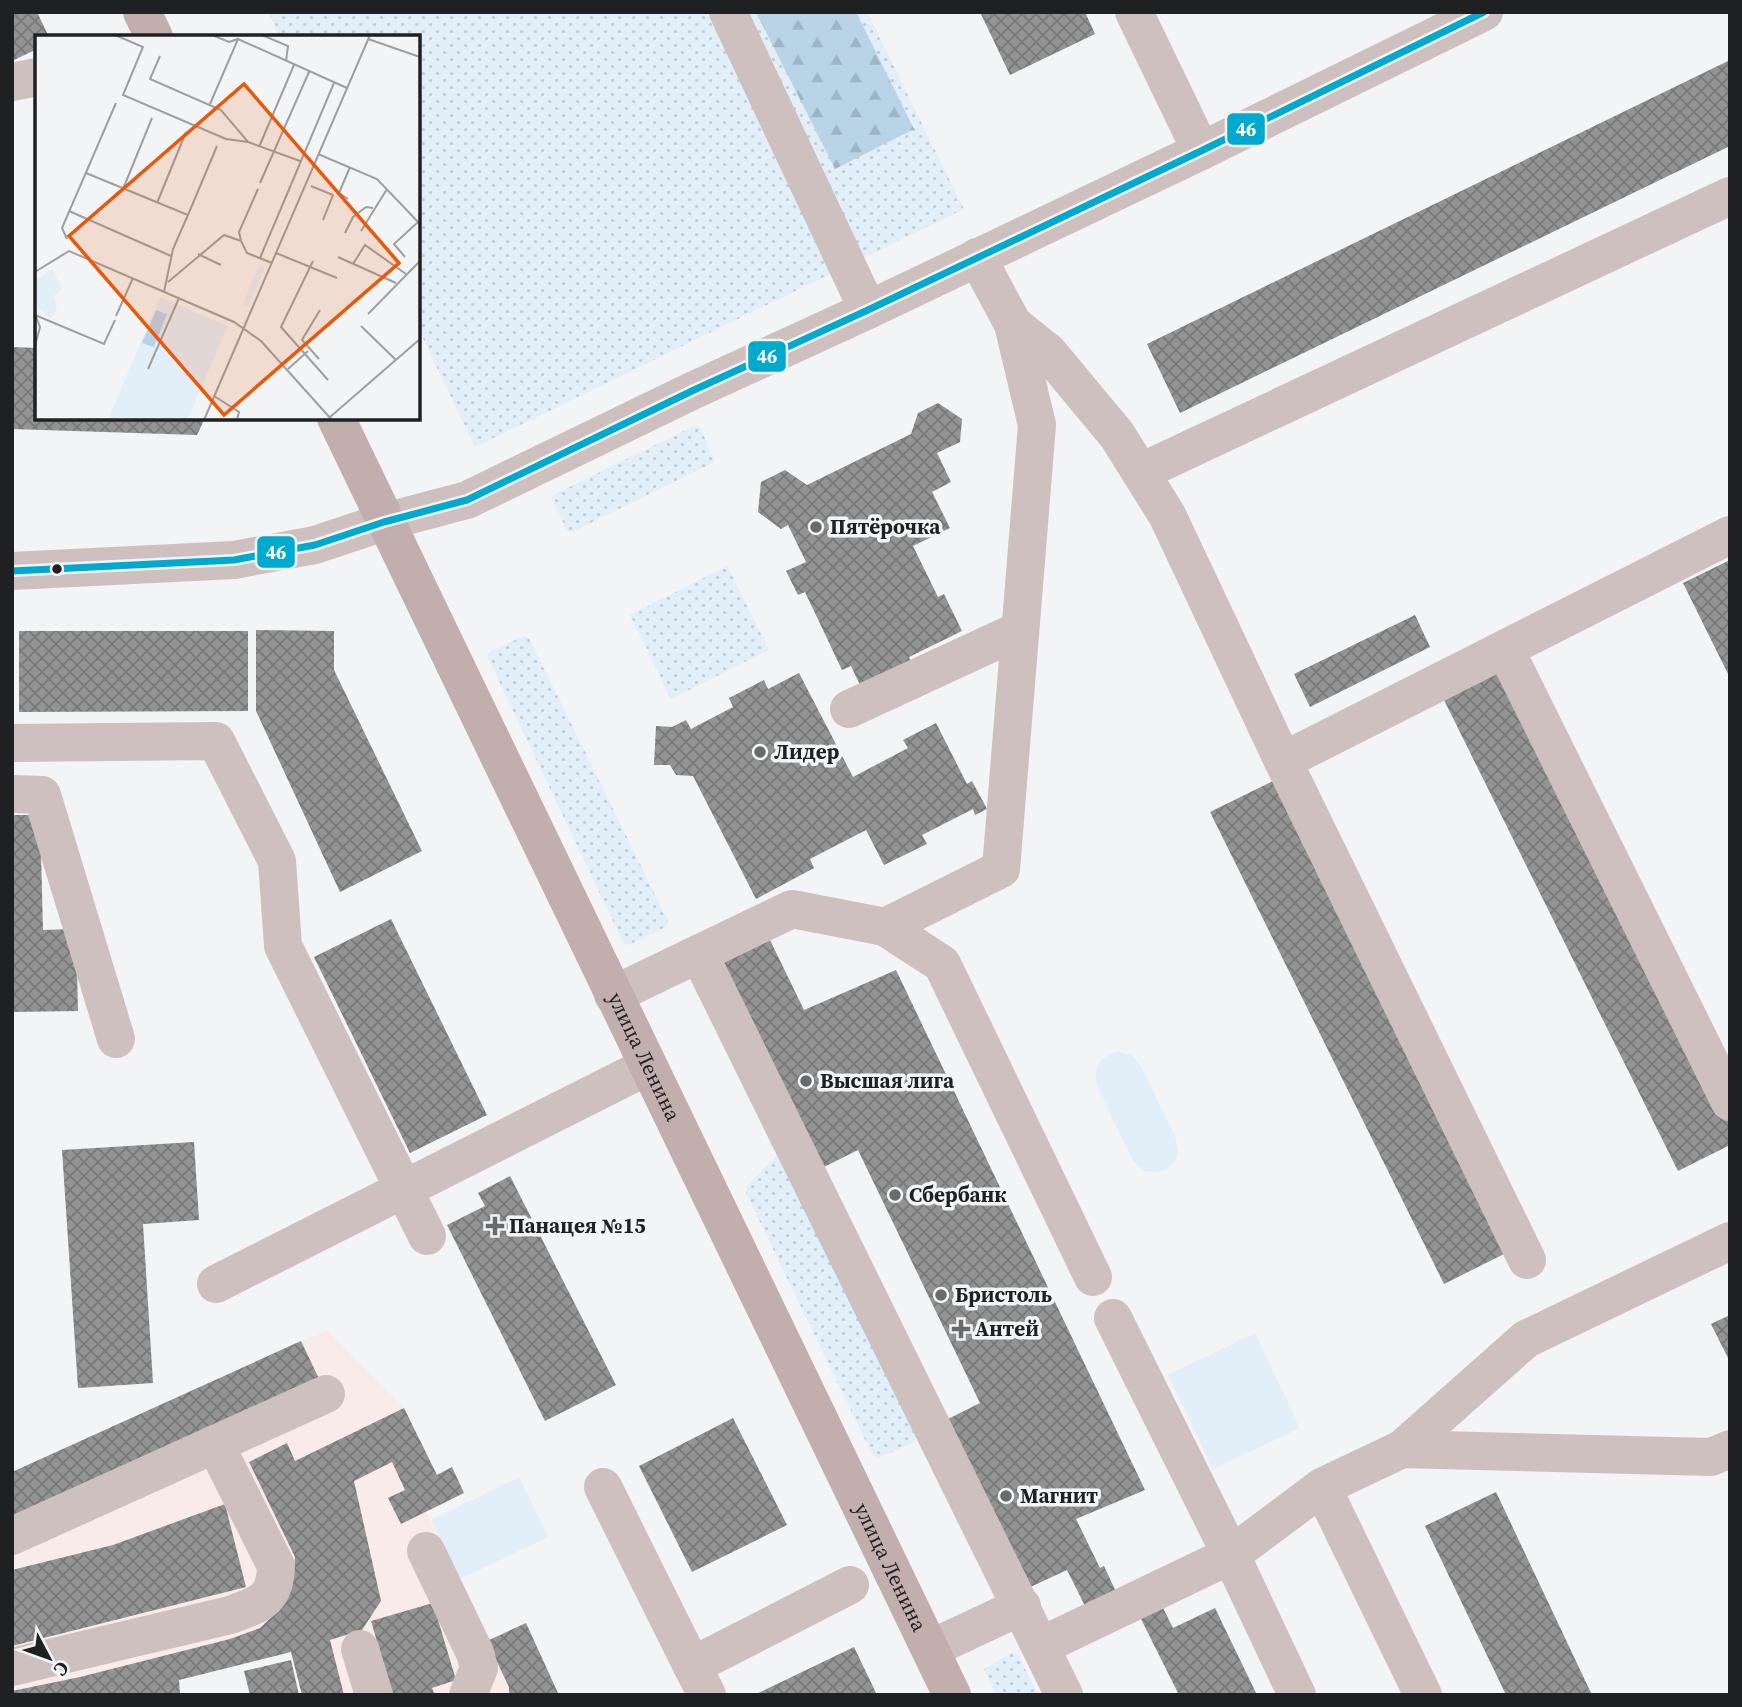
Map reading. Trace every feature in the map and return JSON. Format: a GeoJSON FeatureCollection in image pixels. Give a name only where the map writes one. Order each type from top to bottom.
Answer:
{"type":"FeatureCollection","features":[{"type":"Feature","properties":{"kind":"main road"},"geometry":{"type":"LineString","coordinates":[[142,12],[153,35]]}},
{"type":"Feature","properties":{"kind":"main road","name":"улица Ленина"},"geometry":{"type":"LineString","coordinates":[[336,420],[952,1695]]}},
{"type":"Feature","properties":{"kind":"street"},"geometry":{"type":"LineString","coordinates":[[728,12],[868,310]]}},
{"type":"Feature","properties":{"kind":"street"},"geometry":{"type":"LineString","coordinates":[[1134,12],[1201,151]]}},
{"type":"Feature","properties":{"kind":"street"},"geometry":{"type":"LineString","coordinates":[[12,571],[234,560],[315,545],[384,522],[467,500],[1201,151],[1484,12]]}},
{"type":"Feature","properties":{"kind":"street"},"geometry":{"type":"LineString","coordinates":[[12,82],[35,77]]}},
{"type":"Feature","properties":{"kind":"street"},"geometry":{"type":"LineString","coordinates":[[1141,472],[1730,195]]}},
{"type":"Feature","properties":{"kind":"street"},"geometry":{"type":"LineString","coordinates":[[885,927],[1001,869],[1037,425],[1013,324],[977,257]]}},
{"type":"Feature","properties":{"kind":"street"},"geometry":{"type":"LineString","coordinates":[[1013,324],[1048,352],[1117,435],[1167,515],[1283,761],[1527,1260]]}},
{"type":"Feature","properties":{"kind":"street"},"geometry":{"type":"LineString","coordinates":[[1283,761],[1730,534]]}},
{"type":"Feature","properties":{"kind":"street"},"geometry":{"type":"LineString","coordinates":[[849,709],[1020,629]]}},
{"type":"Feature","properties":{"kind":"street"},"geometry":{"type":"LineString","coordinates":[[1505,649],[1730,1102]]}},
{"type":"Feature","properties":{"kind":"street"},"geometry":{"type":"LineString","coordinates":[[12,743],[216,741],[277,860],[283,946],[426,1236]]}},
{"type":"Feature","properties":{"kind":"street"},"geometry":{"type":"LineString","coordinates":[[12,794],[42,795],[116,1039]]}},
{"type":"Feature","properties":{"kind":"street"},"geometry":{"type":"LineString","coordinates":[[613,995],[792,909],[885,927],[942,964],[1093,1277]]}},
{"type":"Feature","properties":{"kind":"street"},"geometry":{"type":"LineString","coordinates":[[699,954],[1064,1695]]}},
{"type":"Feature","properties":{"kind":"street"},"geometry":{"type":"LineString","coordinates":[[216,1284],[648,1066]]}},
{"type":"Feature","properties":{"kind":"street"},"geometry":{"type":"LineString","coordinates":[[1041,1646],[1231,1555],[1322,1487],[1402,1449],[1525,1339],[1730,1241]]}},
{"type":"Feature","properties":{"kind":"street"},"geometry":{"type":"LineString","coordinates":[[1113,1318],[1297,1695]]}},
{"type":"Feature","properties":{"kind":"street"},"geometry":{"type":"LineString","coordinates":[[12,1536],[326,1394]]}},
{"type":"Feature","properties":{"kind":"street"},"geometry":{"type":"LineString","coordinates":[[12,1667],[230,1615],[261,1603],[275,1584],[276,1566],[215,1444]]}},
{"type":"Feature","properties":{"kind":"street"},"geometry":{"type":"LineString","coordinates":[[1402,1449],[1711,1457],[1730,1449]]}},
{"type":"Feature","properties":{"kind":"street"},"geometry":{"type":"LineString","coordinates":[[603,1487],[700,1680],[850,1586]]}},
{"type":"Feature","properties":{"kind":"street"},"geometry":{"type":"LineString","coordinates":[[1322,1487],[1423,1695]]}},
{"type":"Feature","properties":{"kind":"street"},"geometry":{"type":"LineString","coordinates":[[426,1551],[475,1653],[479,1668],[468,1695]]}},
{"type":"Feature","properties":{"kind":"street"},"geometry":{"type":"LineString","coordinates":[[930,1650],[1022,1606]]}},
{"type":"Feature","properties":{"kind":"street"},"geometry":{"type":"LineString","coordinates":[[360,1649],[374,1695]]}},
{"type":"Feature","properties":{"kind":"shaded area"},"geometry":{"type":"Polygon","coordinates":[[[268,12],[867,12],[964,209],[475,447],[420,332],[420,35],[279,35],[268,12]]]}},
{"type":"Feature","properties":{"kind":"shaded area"},"geometry":{"type":"Polygon","coordinates":[[[694,426],[700,428],[714,458],[713,463],[572,532],[567,530],[552,500],[553,495],[694,426]]]}},
{"type":"Feature","properties":{"kind":"shaded area"},"geometry":{"type":"Polygon","coordinates":[[[727,566],[769,650],[671,699],[630,615],[727,566]]]}},
{"type":"Feature","properties":{"kind":"shaded area"},"geometry":{"type":"Polygon","coordinates":[[[524,636],[529,638],[668,921],[666,927],[629,945],[624,944],[488,658],[489,652],[524,636]]]}},
{"type":"Feature","properties":{"kind":"shaded area"},"geometry":{"type":"Polygon","coordinates":[[[1118,1052],[1131,1055],[1141,1066],[1176,1139],[1178,1151],[1175,1160],[1167,1169],[1145,1171],[1133,1161],[1098,1088],[1096,1075],[1099,1064],[1106,1057],[1118,1052]]]}},
{"type":"Feature","properties":{"kind":"shaded area"},"geometry":{"type":"Polygon","coordinates":[[[779,1156],[916,1436],[914,1442],[878,1458],[873,1456],[746,1193],[747,1186],[779,1156]]]}},
{"type":"Feature","properties":{"kind":"shaded area"},"geometry":{"type":"Polygon","coordinates":[[[327,1330],[404,1408],[437,1474],[452,1467],[464,1493],[426,1513],[487,1640],[526,1623],[558,1695],[302,1695],[291,1652],[180,1680],[180,1695],[12,1695],[12,1473],[327,1330]]]}},
{"type":"Feature","properties":{"kind":"shaded area"},"geometry":{"type":"Polygon","coordinates":[[[1255,1333],[1300,1428],[1213,1469],[1168,1375],[1255,1333]]]}},
{"type":"Feature","properties":{"kind":"shaded area"},"geometry":{"type":"Polygon","coordinates":[[[519,1477],[548,1537],[460,1579],[431,1520],[519,1477]]]}},
{"type":"Feature","properties":{"kind":"shaded area"},"geometry":{"type":"Polygon","coordinates":[[[1012,1653],[1018,1655],[1038,1695],[996,1695],[984,1669],[1012,1653]]]}},
{"type":"Feature","properties":{"kind":"green space"},"geometry":{"type":"Polygon","coordinates":[[[756,12],[856,12],[914,129],[835,169],[756,12]]]}},
{"type":"Feature","properties":{"kind":"building"},"geometry":{"type":"Polygon","coordinates":[[[12,12],[37,12],[48,35],[35,35],[35,50],[12,61],[12,12]]]}},
{"type":"Feature","properties":{"kind":"building"},"geometry":{"type":"Polygon","coordinates":[[[980,12],[1085,12],[1095,34],[1010,75],[980,12]]]}},
{"type":"Feature","properties":{"kind":"building"},"geometry":{"type":"Polygon","coordinates":[[[1730,60],[1730,146],[1180,413],[1147,344],[1730,60]]]}},
{"type":"Feature","properties":{"kind":"building"},"geometry":{"type":"Polygon","coordinates":[[[12,347],[35,348],[35,420],[204,420],[197,435],[12,429],[12,347]]]}},
{"type":"Feature","properties":{"kind":"building"},"geometry":{"type":"Polygon","coordinates":[[[938,403],[962,419],[960,442],[937,453],[951,482],[932,492],[950,528],[913,546],[938,597],[944,594],[962,631],[909,657],[911,662],[861,687],[851,666],[842,670],[805,592],[798,595],[786,571],[806,562],[788,525],[781,529],[758,512],[761,482],[785,470],[807,485],[911,434],[918,413],[938,403]]]}},
{"type":"Feature","properties":{"kind":"building"},"geometry":{"type":"Polygon","coordinates":[[[1730,560],[1730,678],[1683,583],[1730,560]]]}},
{"type":"Feature","properties":{"kind":"building"},"geometry":{"type":"Polygon","coordinates":[[[1415,615],[1430,647],[1310,707],[1294,674],[1415,615]]]}},
{"type":"Feature","properties":{"kind":"building"},"geometry":{"type":"Polygon","coordinates":[[[256,630],[334,631],[334,670],[422,851],[340,892],[256,711],[256,630]]]}},
{"type":"Feature","properties":{"kind":"building"},"geometry":{"type":"Polygon","coordinates":[[[19,631],[248,631],[248,711],[19,712],[19,631]]]}},
{"type":"Feature","properties":{"kind":"building"},"geometry":{"type":"Polygon","coordinates":[[[1507,668],[1730,1118],[1730,1145],[1678,1171],[1444,700],[1507,668]]]}},
{"type":"Feature","properties":{"kind":"building"},"geometry":{"type":"Polygon","coordinates":[[[799,673],[853,777],[908,748],[903,740],[936,723],[967,784],[972,781],[987,809],[975,815],[973,809],[922,835],[927,844],[884,865],[866,830],[810,859],[814,868],[756,899],[693,776],[676,775],[670,765],[654,765],[656,726],[672,727],[686,720],[691,729],[733,707],[729,698],[764,680],[768,689],[799,673]]]}},
{"type":"Feature","properties":{"kind":"building"},"geometry":{"type":"Polygon","coordinates":[[[1273,781],[1506,1253],[1444,1284],[1210,812],[1273,781]]]}},
{"type":"Feature","properties":{"kind":"building"},"geometry":{"type":"Polygon","coordinates":[[[12,815],[40,815],[43,930],[76,929],[78,1011],[12,1012],[12,815]]]}},
{"type":"Feature","properties":{"kind":"building"},"geometry":{"type":"Polygon","coordinates":[[[391,919],[487,1115],[410,1153],[314,957],[391,919]]]}},
{"type":"Feature","properties":{"kind":"building"},"geometry":{"type":"Polygon","coordinates":[[[770,940],[804,1010],[896,970],[1145,1490],[1076,1519],[1100,1568],[1104,1566],[1118,1596],[1087,1610],[1067,1570],[1024,1590],[944,1421],[980,1403],[858,1150],[822,1168],[723,963],[770,940]]]}},
{"type":"Feature","properties":{"kind":"building"},"geometry":{"type":"Polygon","coordinates":[[[194,1142],[199,1220],[143,1224],[153,1383],[78,1388],[62,1150],[194,1142]]]}},
{"type":"Feature","properties":{"kind":"building"},"geometry":{"type":"Polygon","coordinates":[[[510,1176],[616,1385],[545,1421],[447,1225],[485,1206],[478,1193],[510,1176]]]}},
{"type":"Feature","properties":{"kind":"building"},"geometry":{"type":"Polygon","coordinates":[[[1730,1315],[1730,1362],[1711,1324],[1730,1315]]]}},
{"type":"Feature","properties":{"kind":"building"},"geometry":{"type":"Polygon","coordinates":[[[301,1341],[320,1381],[12,1521],[12,1472],[301,1341]]]}},
{"type":"Feature","properties":{"kind":"building"},"geometry":{"type":"Polygon","coordinates":[[[404,1408],[437,1475],[452,1467],[464,1493],[401,1524],[388,1498],[405,1490],[392,1462],[354,1481],[381,1601],[362,1630],[330,1640],[344,1695],[302,1695],[291,1652],[179,1680],[180,1695],[12,1695],[12,1691],[80,1677],[230,1639],[260,1628],[280,1609],[292,1588],[295,1557],[249,1462],[287,1443],[295,1461],[404,1408]]]}},
{"type":"Feature","properties":{"kind":"building"},"geometry":{"type":"Polygon","coordinates":[[[733,1418],[787,1525],[692,1572],[639,1466],[733,1418]]]}},
{"type":"Feature","properties":{"kind":"building"},"geometry":{"type":"Polygon","coordinates":[[[1496,1492],[1592,1695],[1506,1695],[1425,1526],[1496,1492]]]}},
{"type":"Feature","properties":{"kind":"building"},"geometry":{"type":"Polygon","coordinates":[[[225,1504],[246,1587],[12,1646],[12,1570],[113,1545],[225,1504]]]}},
{"type":"Feature","properties":{"kind":"building"},"geometry":{"type":"Polygon","coordinates":[[[433,1603],[456,1680],[432,1688],[435,1695],[393,1695],[371,1621],[433,1603]]]}},
{"type":"Feature","properties":{"kind":"building"},"geometry":{"type":"Polygon","coordinates":[[[1162,1606],[1173,1628],[1215,1608],[1257,1695],[1179,1695],[1140,1617],[1162,1606]]]}},
{"type":"Feature","properties":{"kind":"building"},"geometry":{"type":"Polygon","coordinates":[[[526,1623],[558,1695],[509,1695],[509,1687],[487,1641],[526,1623]]]}},
{"type":"Feature","properties":{"kind":"building"},"geometry":{"type":"Polygon","coordinates":[[[854,1647],[877,1695],[754,1695],[854,1647]]]}},
{"type":"Feature","properties":{"kind":"building"},"geometry":{"type":"Polygon","coordinates":[[[291,1660],[299,1695],[250,1695],[244,1671],[291,1660]]]}},
{"type":"Feature","properties":{"kind":"transit line","name":"46"},"geometry":{"type":"LineString","coordinates":[[12,571],[234,560],[315,545],[384,522],[467,500],[1201,151],[1484,12]]}},
{"type":"Feature","properties":{"kind":"place","name":"Пятёрочка"},"geometry":{"type":"Point","coordinates":[816,527]}},
{"type":"Feature","properties":{"kind":"place","name":"Лидер"},"geometry":{"type":"Point","coordinates":[760,752]}},
{"type":"Feature","properties":{"kind":"place","name":"Высшая лига"},"geometry":{"type":"Point","coordinates":[806,1081]}},
{"type":"Feature","properties":{"kind":"place","name":"Сбербанк"},"geometry":{"type":"Point","coordinates":[895,1195]}},
{"type":"Feature","properties":{"kind":"place","name":"Панацея №15"},"geometry":{"type":"Point","coordinates":[495,1226]}},
{"type":"Feature","properties":{"kind":"place","name":"Бристоль"},"geometry":{"type":"Point","coordinates":[941,1295]}},
{"type":"Feature","properties":{"kind":"place","name":"Антей"},"geometry":{"type":"Point","coordinates":[961,1329]}},
{"type":"Feature","properties":{"kind":"place","name":"Магнит"},"geometry":{"type":"Point","coordinates":[1006,1496]}}]}
